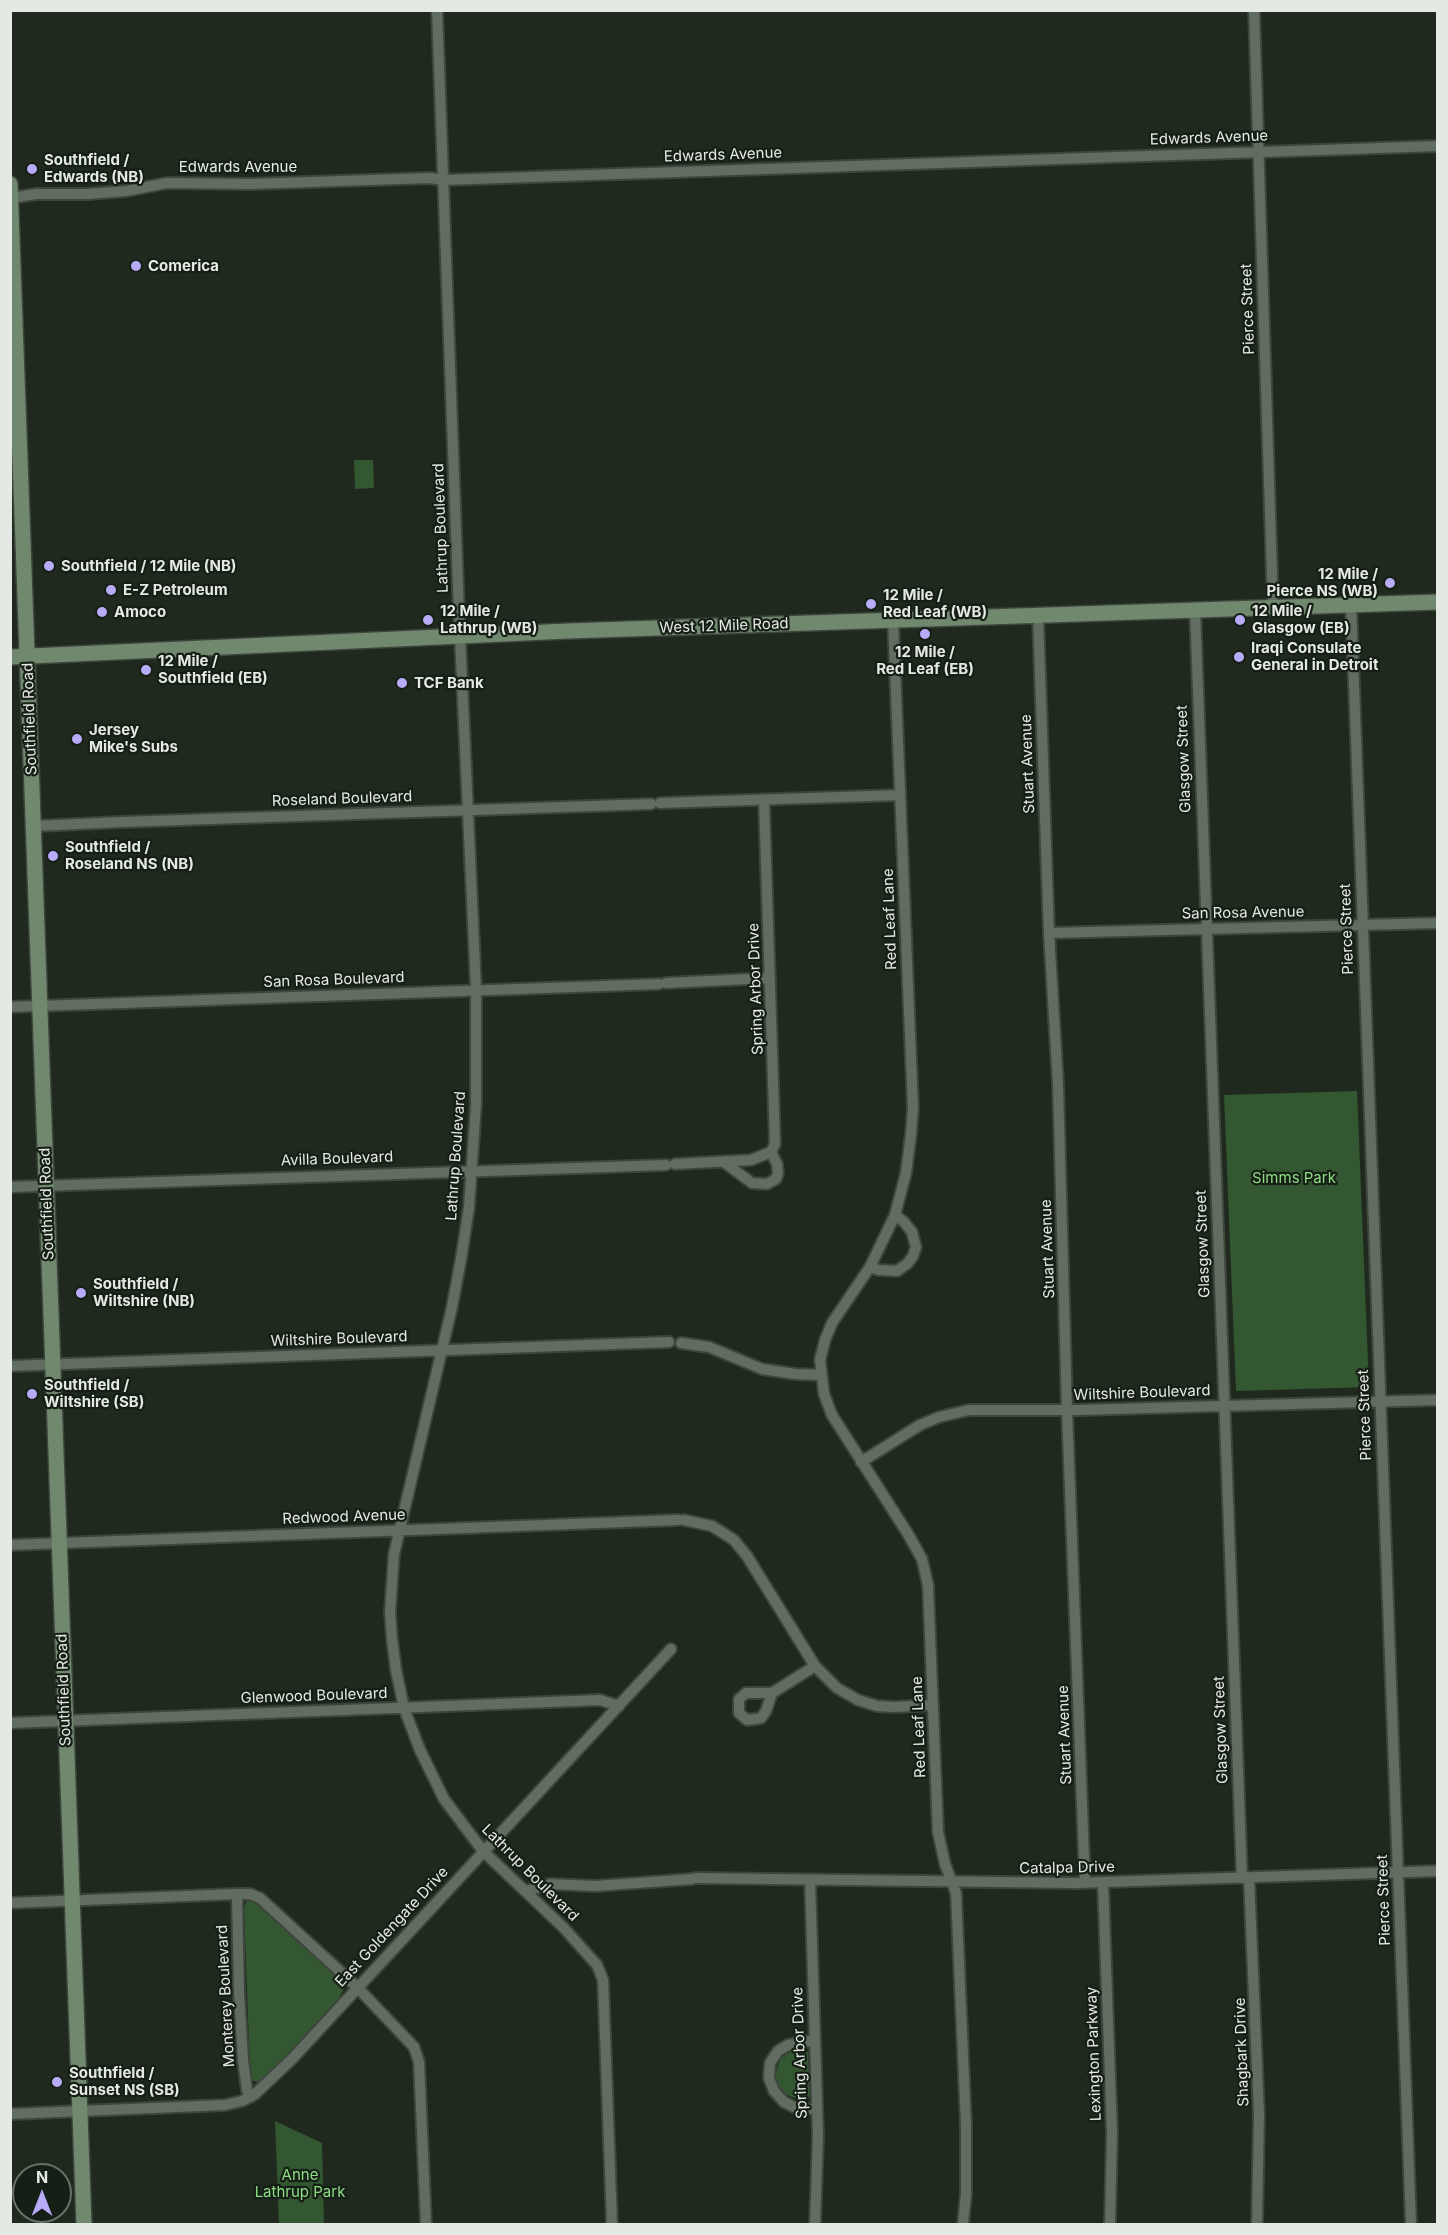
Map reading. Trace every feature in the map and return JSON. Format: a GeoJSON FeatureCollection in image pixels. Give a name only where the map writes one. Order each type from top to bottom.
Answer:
{"type":"FeatureCollection","features":[{"type":"Feature","properties":{"kind":"main road","name":"Southfield Road"},"geometry":{"type":"LineString","coordinates":[[10,184],[84,2224]]}},
{"type":"Feature","properties":{"kind":"main road","name":"West 12 Mile Road"},"geometry":{"type":"LineString","coordinates":[[10,657],[893,620],[1437,602]]}},
{"type":"Feature","properties":{"kind":"street","name":"Lathrup Boulevard"},"geometry":{"type":"LineString","coordinates":[[438,10],[476,989],[477,1081],[469,1207],[461,1259],[398,1530],[390,1612],[396,1670],[404,1708],[420,1750],[444,1799],[483,1851],[564,1927],[597,1965],[603,1980],[612,2224]]}},
{"type":"Feature","properties":{"kind":"street","name":"Pierce Street"},"geometry":{"type":"LineString","coordinates":[[1254,10],[1273,607]]}},
{"type":"Feature","properties":{"kind":"street","name":"Edwards Avenue"},"geometry":{"type":"LineString","coordinates":[[11,198],[36,194],[126,191],[187,182],[250,184],[430,178],[443,180],[1437,146]]}},
{"type":"Feature","properties":{"kind":"street","name":"Pierce Street"},"geometry":{"type":"LineString","coordinates":[[1351,604],[1410,2224]]}},
{"type":"Feature","properties":{"kind":"street","name":"Glasgow Street"},"geometry":{"type":"LineString","coordinates":[[1195,609],[1224,1406],[1246,1878]]}},
{"type":"Feature","properties":{"kind":"street","name":"Stuart Avenue"},"geometry":{"type":"LineString","coordinates":[[1038,615],[1049,933],[1058,1084],[1067,1410],[1085,1883]]}},
{"type":"Feature","properties":{"kind":"street","name":"Red Leaf Lane"},"geometry":{"type":"LineString","coordinates":[[893,620],[912,1121],[906,1173],[895,1215],[870,1267],[829,1331],[820,1360],[824,1394],[831,1414],[909,1534],[922,1559],[930,1601],[938,1832],[957,1904],[966,2125],[966,2194],[963,2224]]}},
{"type":"Feature","properties":{"kind":"street","name":"Roseland Boulevard"},"geometry":{"type":"LineString","coordinates":[[34,826],[900,795]]}},
{"type":"Feature","properties":{"kind":"street","name":"Spring Arbor Drive"},"geometry":{"type":"LineString","coordinates":[[725,1163],[743,1178],[760,1184],[772,1183],[778,1173],[777,1164],[771,1152],[776,1136],[764,800]]}},
{"type":"Feature","properties":{"kind":"street","name":"San Rosa Avenue"},"geometry":{"type":"LineString","coordinates":[[1049,933],[1437,923]]}},
{"type":"Feature","properties":{"kind":"street","name":"San Rosa Boulevard"},"geometry":{"type":"LineString","coordinates":[[10,1006],[770,978]]}},
{"type":"Feature","properties":{"kind":"street","name":"Avilla Boulevard"},"geometry":{"type":"LineString","coordinates":[[10,1187],[725,1163],[751,1160],[771,1152]]}},
{"type":"Feature","properties":{"kind":"street"},"geometry":{"type":"LineString","coordinates":[[870,1267],[897,1271],[914,1256],[916,1246],[912,1232],[904,1221],[895,1215]]}},
{"type":"Feature","properties":{"kind":"street","name":"Wiltshire Boulevard"},"geometry":{"type":"LineString","coordinates":[[10,1366],[675,1343],[710,1347],[762,1369],[821,1375]]}},
{"type":"Feature","properties":{"kind":"street","name":"Wiltshire Boulevard"},"geometry":{"type":"LineString","coordinates":[[861,1462],[921,1425],[954,1413],[989,1409],[1067,1410],[1437,1400]]}},
{"type":"Feature","properties":{"kind":"street","name":"Redwood Avenue"},"geometry":{"type":"LineString","coordinates":[[10,1545],[681,1520],[712,1526],[734,1540],[815,1665],[837,1688],[867,1704],[894,1707],[932,1705]]}},
{"type":"Feature","properties":{"kind":"street","name":"East Goldengate Drive"},"geometry":{"type":"LineString","coordinates":[[10,2114],[225,2105],[251,2097],[292,2059],[671,1649]]}},
{"type":"Feature","properties":{"kind":"street"},"geometry":{"type":"LineString","coordinates":[[772,1693],[815,1665]]}},
{"type":"Feature","properties":{"kind":"street","name":"Glenwood Boulevard"},"geometry":{"type":"LineString","coordinates":[[10,1723],[600,1700],[619,1706]]}},
{"type":"Feature","properties":{"kind":"street","name":"Catalpa Drive"},"geometry":{"type":"LineString","coordinates":[[526,1891],[550,1884],[595,1886],[694,1879],[1102,1883],[1437,1870]]}},
{"type":"Feature","properties":{"kind":"street","name":"Shagbark Drive"},"geometry":{"type":"LineString","coordinates":[[1246,1878],[1259,2115],[1257,2224]]}},
{"type":"Feature","properties":{"kind":"street","name":"Spring Arbor Drive"},"geometry":{"type":"LineString","coordinates":[[810,1880],[817,2109],[815,2224]]}},
{"type":"Feature","properties":{"kind":"street","name":"Lexington Parkway"},"geometry":{"type":"LineString","coordinates":[[1102,1883],[1112,2133],[1110,2224]]}},
{"type":"Feature","properties":{"kind":"street"},"geometry":{"type":"LineString","coordinates":[[10,1903],[237,1894],[250,1894],[260,1898],[357,1987],[414,2047],[419,2062],[426,2224]]}},
{"type":"Feature","properties":{"kind":"street","name":"Monterey Boulevard"},"geometry":{"type":"LineString","coordinates":[[237,1894],[242,2049],[246,2082],[251,2097]]}},
{"type":"Feature","properties":{"kind":"street"},"geometry":{"type":"LineString","coordinates":[[815,2040],[788,2045],[778,2051],[770,2063],[769,2078],[774,2091],[784,2102],[796,2108],[817,2109]]}},
{"type":"Feature","properties":{"kind":"green space"},"geometry":{"type":"Polygon","coordinates":[[[354,460],[373,460],[374,488],[355,489],[354,460]]]}},
{"type":"Feature","properties":{"kind":"green space","name":"Simms Park"},"geometry":{"type":"Polygon","coordinates":[[[1357,1091],[1369,1387],[1236,1391],[1224,1095],[1357,1091]]]}},
{"type":"Feature","properties":{"kind":"green space"},"geometry":{"type":"Polygon","coordinates":[[[247,1899],[257,1903],[339,1978],[344,1989],[339,1998],[298,2044],[259,2083],[252,2080],[250,2072],[244,1908],[247,1899]]]}},
{"type":"Feature","properties":{"kind":"green space"},"geometry":{"type":"Polygon","coordinates":[[[801,2048],[808,2052],[810,2094],[809,2099],[802,2101],[782,2093],[776,2078],[781,2058],[790,2051],[801,2048]]]}},
{"type":"Feature","properties":{"kind":"green space","name":"Anne Lathrup Park"},"geometry":{"type":"Polygon","coordinates":[[[275,2121],[322,2143],[324,2224],[279,2224],[275,2121]]]}},
{"type":"Feature","properties":{"kind":"place","name":"Southfield / Edwards (NB)"},"geometry":{"type":"Point","coordinates":[32,169]}},
{"type":"Feature","properties":{"kind":"place","name":"Comerica"},"geometry":{"type":"Point","coordinates":[136,266]}},
{"type":"Feature","properties":{"kind":"place","name":"Southfield / 12 Mile (NB)"},"geometry":{"type":"Point","coordinates":[49,566]}},
{"type":"Feature","properties":{"kind":"place","name":"12 Mile / Pierce NS (WB)"},"geometry":{"type":"Point","coordinates":[1390,583]}},
{"type":"Feature","properties":{"kind":"place","name":"E-Z Petroleum"},"geometry":{"type":"Point","coordinates":[111,590]}},
{"type":"Feature","properties":{"kind":"place","name":"12 Mile / Red Leaf (WB)"},"geometry":{"type":"Point","coordinates":[871,604]}},
{"type":"Feature","properties":{"kind":"place","name":"Amoco"},"geometry":{"type":"Point","coordinates":[102,612]}},
{"type":"Feature","properties":{"kind":"place","name":"12 Mile / Lathrup (WB)"},"geometry":{"type":"Point","coordinates":[428,620]}},
{"type":"Feature","properties":{"kind":"place","name":"12 Mile / Glasgow (EB)"},"geometry":{"type":"Point","coordinates":[1240,620]}},
{"type":"Feature","properties":{"kind":"place","name":"12 Mile / Red Leaf (EB)"},"geometry":{"type":"Point","coordinates":[925,634]}},
{"type":"Feature","properties":{"kind":"place","name":"Iraqi Consulate General in Detroit"},"geometry":{"type":"Point","coordinates":[1239,657]}},
{"type":"Feature","properties":{"kind":"place","name":"12 Mile / Southfield (EB)"},"geometry":{"type":"Point","coordinates":[146,670]}},
{"type":"Feature","properties":{"kind":"place","name":"TCF Bank"},"geometry":{"type":"Point","coordinates":[402,683]}},
{"type":"Feature","properties":{"kind":"place","name":"Jersey Mike's Subs"},"geometry":{"type":"Point","coordinates":[77,739]}},
{"type":"Feature","properties":{"kind":"place","name":"Southfield / Roseland NS (NB)"},"geometry":{"type":"Point","coordinates":[53,856]}},
{"type":"Feature","properties":{"kind":"place","name":"Southfield / Wiltshire (NB)"},"geometry":{"type":"Point","coordinates":[81,1293]}},
{"type":"Feature","properties":{"kind":"place","name":"Southfield / Wiltshire (SB)"},"geometry":{"type":"Point","coordinates":[32,1394]}},
{"type":"Feature","properties":{"kind":"place","name":"Southfield / Sunset NS (SB)"},"geometry":{"type":"Point","coordinates":[57,2082]}}]}
